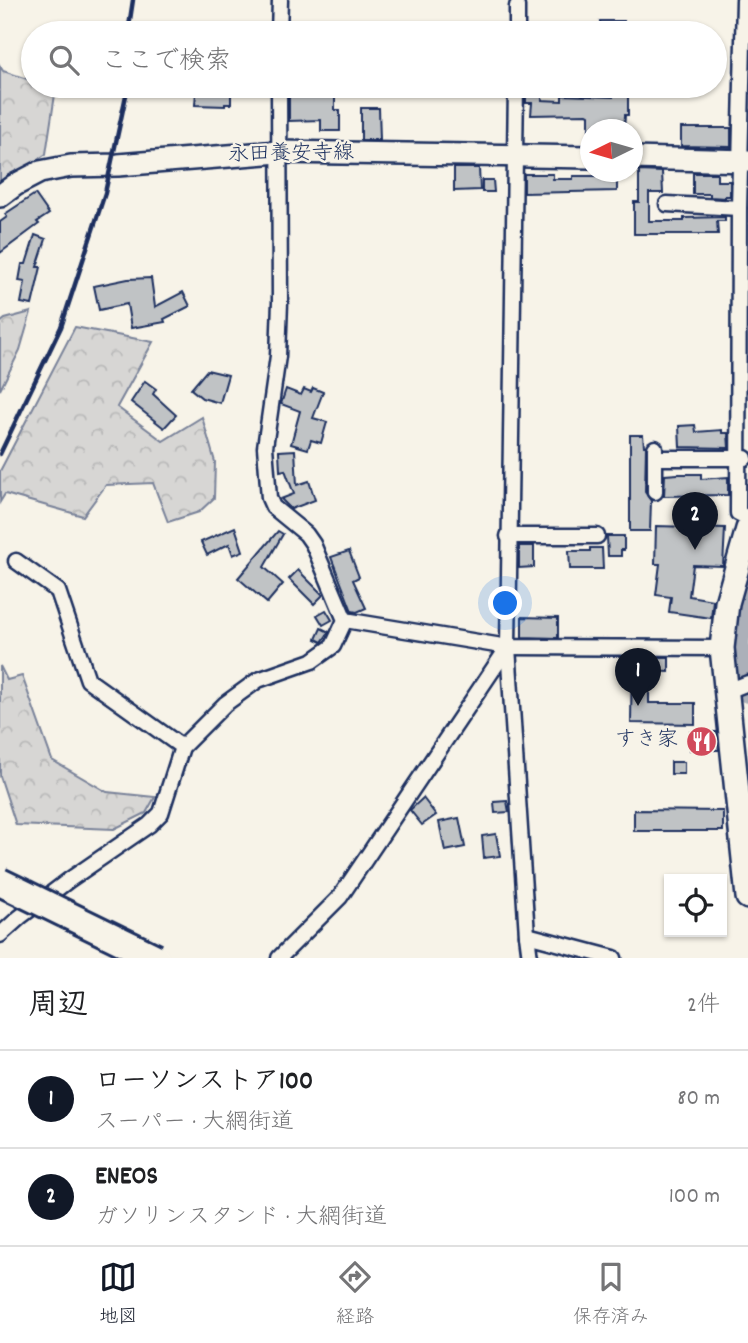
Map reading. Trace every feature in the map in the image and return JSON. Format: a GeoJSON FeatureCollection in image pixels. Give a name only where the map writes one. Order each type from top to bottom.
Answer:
{"type":"FeatureCollection","features":[{"type":"Feature","properties":{"kind":"highway"},"geometry":{"type":"LineString","coordinates":[[0,882],[156,958]]}},
{"type":"Feature","properties":{"kind":"main road"},"geometry":{"type":"LineString","coordinates":[[748,529],[727,603],[722,648],[748,897]]}},
{"type":"Feature","properties":{"kind":"street"},"geometry":{"type":"LineString","coordinates":[[279,21],[280,0]]}},
{"type":"Feature","properties":{"kind":"street"},"geometry":{"type":"LineString","coordinates":[[744,0],[745,161],[739,208],[743,458],[738,513],[748,518]]}},
{"type":"Feature","properties":{"kind":"street"},"geometry":{"type":"LineString","coordinates":[[517,6],[517,21]]}},
{"type":"Feature","properties":{"kind":"street"},"geometry":{"type":"LineString","coordinates":[[0,935],[69,880],[149,825],[161,813],[181,747],[225,704],[258,680],[312,661],[333,646],[345,620],[313,544],[306,534],[273,507],[269,498],[265,447],[278,356],[280,302],[279,98]]}},
{"type":"Feature","properties":{"kind":"street"},"geometry":{"type":"LineString","coordinates":[[516,98],[508,647],[530,958]]}},
{"type":"Feature","properties":{"kind":"street","name":"永田養安寺線"},"geometry":{"type":"LineString","coordinates":[[0,196],[40,172],[71,166],[118,165],[278,152],[580,158]]}},
{"type":"Feature","properties":{"kind":"street"},"geometry":{"type":"LineString","coordinates":[[643,158],[745,161]]}},
{"type":"Feature","properties":{"kind":"street"},"geometry":{"type":"LineString","coordinates":[[667,204],[739,208]]}},
{"type":"Feature","properties":{"kind":"street"},"geometry":{"type":"LineString","coordinates":[[655,492],[655,453],[743,458]]}},
{"type":"Feature","properties":{"kind":"street"},"geometry":{"type":"LineString","coordinates":[[508,536],[597,536]]}},
{"type":"Feature","properties":{"kind":"street"},"geometry":{"type":"LineString","coordinates":[[16,561],[58,591],[88,680],[181,747]]}},
{"type":"Feature","properties":{"kind":"street"},"geometry":{"type":"LineString","coordinates":[[345,620],[508,647],[722,648]]}},
{"type":"Feature","properties":{"kind":"street"},"geometry":{"type":"LineString","coordinates":[[279,958],[340,897],[508,647]]}},
{"type":"Feature","properties":{"kind":"street"},"geometry":{"type":"LineString","coordinates":[[725,692],[748,683]]}},
{"type":"Feature","properties":{"kind":"street"},"geometry":{"type":"LineString","coordinates":[[527,935],[614,958]]}},
{"type":"Feature","properties":{"kind":"green space"},"geometry":{"type":"Polygon","coordinates":[[[0,66],[3,71],[21,77],[21,98],[54,98],[46,154],[0,185],[0,66]]]}},
{"type":"Feature","properties":{"kind":"green space"},"geometry":{"type":"Polygon","coordinates":[[[31,312],[20,350],[0,390],[0,323],[31,312]]]}},
{"type":"Feature","properties":{"kind":"green space"},"geometry":{"type":"Polygon","coordinates":[[[75,327],[153,342],[117,407],[163,441],[202,417],[215,462],[214,498],[199,512],[168,522],[153,483],[106,485],[83,516],[5,494],[0,502],[0,471],[75,327]]]}},
{"type":"Feature","properties":{"kind":"green space"},"geometry":{"type":"Polygon","coordinates":[[[0,666],[7,680],[22,676],[52,760],[107,792],[155,797],[146,813],[114,829],[16,825],[0,776],[0,666]]]}},
{"type":"Feature","properties":{"kind":"building"},"geometry":{"type":"Polygon","coordinates":[[[196,98],[231,98],[231,104],[225,106],[195,105],[196,98]]]}},
{"type":"Feature","properties":{"kind":"building"},"geometry":{"type":"Polygon","coordinates":[[[289,98],[335,98],[335,110],[340,110],[340,131],[321,131],[321,120],[289,121],[289,98]]]}},
{"type":"Feature","properties":{"kind":"building"},"geometry":{"type":"Polygon","coordinates":[[[526,98],[562,101],[562,98],[628,98],[628,115],[625,115],[625,119],[589,119],[587,114],[531,115],[532,103],[526,103],[526,98]]]}},
{"type":"Feature","properties":{"kind":"building"},"geometry":{"type":"Polygon","coordinates":[[[361,108],[379,108],[380,140],[361,140],[361,108]]]}},
{"type":"Feature","properties":{"kind":"building"},"geometry":{"type":"Polygon","coordinates":[[[681,128],[731,128],[731,147],[681,146],[681,128]]]}},
{"type":"Feature","properties":{"kind":"building"},"geometry":{"type":"Polygon","coordinates":[[[454,168],[479,168],[480,190],[454,191],[454,168]]]}},
{"type":"Feature","properties":{"kind":"building"},"geometry":{"type":"Polygon","coordinates":[[[643,171],[662,172],[663,193],[649,193],[649,221],[725,217],[725,221],[717,221],[718,234],[634,234],[634,202],[639,202],[639,182],[643,182],[643,171]]]}},
{"type":"Feature","properties":{"kind":"building"},"geometry":{"type":"Polygon","coordinates":[[[693,173],[717,173],[717,181],[730,181],[730,196],[725,198],[710,197],[710,194],[693,194],[693,173]]]}},
{"type":"Feature","properties":{"kind":"building"},"geometry":{"type":"Polygon","coordinates":[[[524,174],[553,174],[553,179],[573,179],[573,176],[580,176],[580,182],[617,182],[617,191],[524,193],[524,174]]]}},
{"type":"Feature","properties":{"kind":"building"},"geometry":{"type":"Polygon","coordinates":[[[482,180],[493,180],[494,192],[482,192],[482,180]]]}},
{"type":"Feature","properties":{"kind":"building"},"geometry":{"type":"Polygon","coordinates":[[[35,194],[49,214],[0,253],[0,222],[7,217],[5,214],[35,194]]]}},
{"type":"Feature","properties":{"kind":"building"},"geometry":{"type":"Polygon","coordinates":[[[35,235],[46,239],[37,267],[41,267],[32,305],[21,303],[25,282],[19,281],[22,264],[26,264],[35,235]]]}},
{"type":"Feature","properties":{"kind":"building"},"geometry":{"type":"Polygon","coordinates":[[[151,278],[155,307],[183,292],[190,306],[164,319],[165,322],[131,328],[127,304],[99,310],[94,286],[128,279],[151,278]]]}},
{"type":"Feature","properties":{"kind":"building"},"geometry":{"type":"Polygon","coordinates":[[[207,370],[228,375],[220,403],[202,398],[191,389],[207,370]]]}},
{"type":"Feature","properties":{"kind":"building"},"geometry":{"type":"Polygon","coordinates":[[[145,381],[156,389],[153,394],[176,415],[164,428],[131,402],[145,381]]]}},
{"type":"Feature","properties":{"kind":"building"},"geometry":{"type":"Polygon","coordinates":[[[313,388],[323,392],[313,418],[327,422],[321,443],[311,440],[308,449],[291,444],[300,411],[281,404],[286,389],[301,395],[304,389],[311,392],[313,388]]]}},
{"type":"Feature","properties":{"kind":"building"},"geometry":{"type":"Polygon","coordinates":[[[695,425],[696,432],[722,430],[722,433],[728,433],[729,448],[680,447],[679,426],[695,425]]]}},
{"type":"Feature","properties":{"kind":"building"},"geometry":{"type":"Polygon","coordinates":[[[630,435],[643,435],[646,446],[645,492],[651,501],[650,531],[630,531],[630,435]]]}},
{"type":"Feature","properties":{"kind":"building"},"geometry":{"type":"Polygon","coordinates":[[[295,450],[297,485],[309,481],[315,500],[291,509],[281,499],[294,494],[285,470],[280,471],[279,451],[295,450]]]}},
{"type":"Feature","properties":{"kind":"building"},"geometry":{"type":"Polygon","coordinates":[[[701,474],[701,479],[728,477],[728,495],[664,496],[665,475],[701,474]]]}},
{"type":"Feature","properties":{"kind":"building"},"geometry":{"type":"Polygon","coordinates":[[[656,526],[725,528],[723,566],[693,565],[689,596],[713,600],[711,618],[669,612],[671,597],[656,595],[660,564],[655,564],[656,526]]]}},
{"type":"Feature","properties":{"kind":"building"},"geometry":{"type":"Polygon","coordinates":[[[235,527],[243,551],[233,555],[229,544],[207,555],[201,542],[235,527]]]}},
{"type":"Feature","properties":{"kind":"building"},"geometry":{"type":"Polygon","coordinates":[[[278,531],[283,534],[264,567],[283,584],[267,603],[238,578],[278,531]]]}},
{"type":"Feature","properties":{"kind":"building"},"geometry":{"type":"Polygon","coordinates":[[[607,536],[624,536],[621,556],[608,556],[607,536]]]}},
{"type":"Feature","properties":{"kind":"building"},"geometry":{"type":"Polygon","coordinates":[[[519,546],[534,546],[534,567],[519,568],[519,546]]]}},
{"type":"Feature","properties":{"kind":"building"},"geometry":{"type":"Polygon","coordinates":[[[590,548],[602,548],[603,569],[570,569],[569,551],[590,551],[590,548]]]}},
{"type":"Feature","properties":{"kind":"building"},"geometry":{"type":"Polygon","coordinates":[[[349,551],[359,577],[353,580],[366,608],[357,612],[352,611],[331,557],[349,551]]]}},
{"type":"Feature","properties":{"kind":"building"},"geometry":{"type":"Polygon","coordinates":[[[298,570],[323,595],[314,604],[289,579],[298,570]]]}},
{"type":"Feature","properties":{"kind":"building"},"geometry":{"type":"Polygon","coordinates":[[[326,610],[332,620],[323,625],[317,615],[326,610]]]}},
{"type":"Feature","properties":{"kind":"building"},"geometry":{"type":"Polygon","coordinates":[[[522,617],[558,618],[558,638],[522,637],[522,617]]]}},
{"type":"Feature","properties":{"kind":"building"},"geometry":{"type":"Polygon","coordinates":[[[321,628],[329,632],[322,642],[316,639],[321,628]]]}},
{"type":"Feature","properties":{"kind":"building"},"geometry":{"type":"Polygon","coordinates":[[[632,657],[669,657],[669,672],[649,671],[649,703],[695,703],[695,724],[631,723],[632,657]]]}},
{"type":"Feature","properties":{"kind":"building"},"geometry":{"type":"Polygon","coordinates":[[[690,732],[717,732],[719,750],[690,750],[690,732]]]}},
{"type":"Feature","properties":{"kind":"building"},"geometry":{"type":"Polygon","coordinates":[[[671,762],[684,762],[684,774],[671,774],[671,762]]]}},
{"type":"Feature","properties":{"kind":"building"},"geometry":{"type":"Polygon","coordinates":[[[423,798],[436,815],[422,825],[410,810],[423,798]]]}},
{"type":"Feature","properties":{"kind":"building"},"geometry":{"type":"Polygon","coordinates":[[[507,801],[509,812],[495,813],[494,802],[507,801]]]}},
{"type":"Feature","properties":{"kind":"building"},"geometry":{"type":"Polygon","coordinates":[[[634,810],[723,811],[723,831],[634,831],[634,810]]]}},
{"type":"Feature","properties":{"kind":"building"},"geometry":{"type":"Polygon","coordinates":[[[459,818],[465,847],[445,851],[439,822],[459,818]]]}},
{"type":"Feature","properties":{"kind":"building"},"geometry":{"type":"Polygon","coordinates":[[[496,834],[500,856],[484,858],[482,836],[496,834]]]}},
{"type":"Feature","properties":{"kind":"waterway"},"geometry":{"type":"LineString","coordinates":[[748,567],[737,644],[748,691]]}},
{"type":"Feature","properties":{"kind":"railway"},"geometry":{"type":"LineString","coordinates":[[130,21],[133,0]]}},
{"type":"Feature","properties":{"kind":"railway"},"geometry":{"type":"LineString","coordinates":[[0,454],[61,327],[105,193],[125,98]]}},
{"type":"Feature","properties":{"kind":"place","name":"ENEOS"},"geometry":{"type":"Point","coordinates":[695,550]}},
{"type":"Feature","properties":{"kind":"place","name":"ローソンストア100"},"geometry":{"type":"Point","coordinates":[638,706]}},
{"type":"Feature","properties":{"kind":"place","name":"すき家"},"geometry":{"type":"Point","coordinates":[701,741]}}]}
